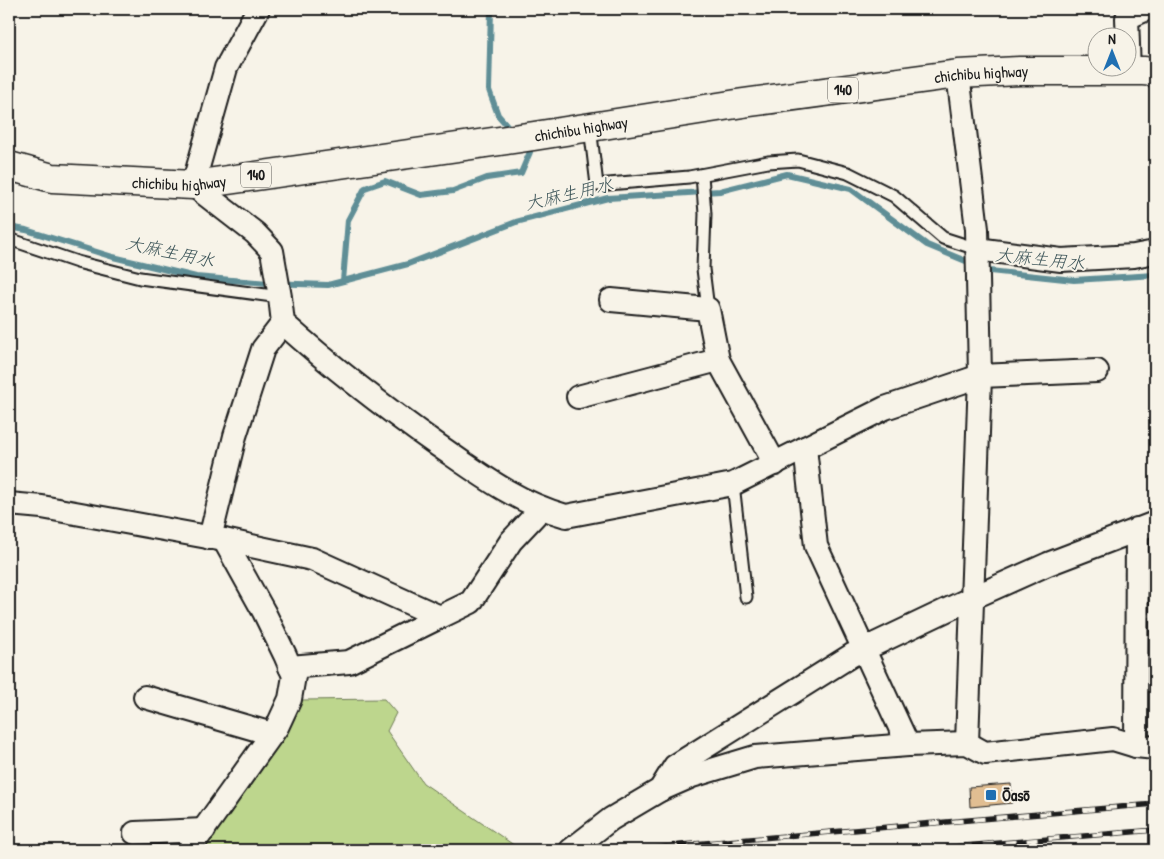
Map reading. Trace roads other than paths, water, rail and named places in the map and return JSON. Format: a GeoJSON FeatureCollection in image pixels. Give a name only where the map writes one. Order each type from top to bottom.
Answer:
{"type":"FeatureCollection","features":[{"type":"Feature","properties":{"kind":"highway","name":"chichibu highway"},"geometry":{"type":"LineString","coordinates":[[9,166],[52,178],[193,185],[534,136],[743,103],[958,74],[1019,71],[1142,72]]}},
{"type":"Feature","properties":{"kind":"street"},"geometry":{"type":"LineString","coordinates":[[258,9],[226,68],[193,185],[255,233],[272,251],[283,323],[319,355],[413,427],[493,484],[541,509],[566,516],[733,484],[885,408],[980,376],[1097,371]]}},
{"type":"Feature","properties":{"kind":"street"},"geometry":{"type":"LineString","coordinates":[[1142,72],[1127,18],[1146,9]]}},
{"type":"Feature","properties":{"kind":"street"},"geometry":{"type":"LineString","coordinates":[[958,74],[977,229],[980,376],[967,743]]}},
{"type":"Feature","properties":{"kind":"street"},"geometry":{"type":"LineString","coordinates":[[978,250],[1061,260],[1134,256],[1155,252]]}},
{"type":"Feature","properties":{"kind":"street"},"geometry":{"type":"LineString","coordinates":[[611,300],[708,309],[718,360],[775,464]]}},
{"type":"Feature","properties":{"kind":"street"},"geometry":{"type":"LineString","coordinates":[[189,850],[277,728],[290,699],[294,676],[290,667],[264,612],[217,539],[235,436],[262,348],[283,323]]}},
{"type":"Feature","properties":{"kind":"street"},"geometry":{"type":"LineString","coordinates":[[578,397],[718,360]]}},
{"type":"Feature","properties":{"kind":"street"},"geometry":{"type":"LineString","coordinates":[[805,448],[816,546],[908,745]]}},
{"type":"Feature","properties":{"kind":"street"},"geometry":{"type":"LineString","coordinates":[[9,504],[42,507],[217,539],[312,559],[440,616]]}},
{"type":"Feature","properties":{"kind":"street"},"geometry":{"type":"LineString","coordinates":[[290,667],[349,662],[471,602],[511,541],[541,509]]}},
{"type":"Feature","properties":{"kind":"street"},"geometry":{"type":"LineString","coordinates":[[571,850],[611,819],[660,790],[692,776],[754,757],[908,745],[967,743],[985,753],[1113,739],[1146,747],[1146,526],[1048,564],[852,655],[675,766],[660,790]]}},
{"type":"Feature","properties":{"kind":"street"},"geometry":{"type":"LineString","coordinates":[[146,697],[272,734]]}},
{"type":"Feature","properties":{"kind":"street"},"geometry":{"type":"LineString","coordinates":[[135,833],[204,830]]}},
{"type":"Feature","properties":{"kind":"lane"},"geometry":{"type":"LineString","coordinates":[[590,127],[597,185],[702,177],[768,162],[798,160],[848,172],[894,196],[943,238],[978,250]]}},
{"type":"Feature","properties":{"kind":"lane"},"geometry":{"type":"LineString","coordinates":[[702,177],[704,206],[702,269],[708,309]]}},
{"type":"Feature","properties":{"kind":"lane"},"geometry":{"type":"LineString","coordinates":[[9,238],[77,262],[140,278],[280,296]]}},
{"type":"Feature","properties":{"kind":"lane"},"geometry":{"type":"LineString","coordinates":[[733,484],[746,597]]}},
{"type":"Feature","properties":{"kind":"waterway"},"geometry":{"type":"LineString","coordinates":[[491,9],[489,90],[498,115],[512,131]]}},
{"type":"Feature","properties":{"kind":"waterway"},"geometry":{"type":"LineString","coordinates":[[343,281],[348,220],[365,188],[385,181],[421,195],[453,191],[487,178],[521,173],[530,152],[524,144]]}},
{"type":"Feature","properties":{"kind":"waterway","name":"大麻生用水"},"geometry":{"type":"LineString","coordinates":[[9,227],[26,230],[113,257],[196,277],[268,283],[328,285],[408,264],[516,222],[608,198],[720,191],[787,174],[851,189],[927,245],[973,264]]}},
{"type":"Feature","properties":{"kind":"waterway","name":"大麻生用水"},"geometry":{"type":"LineString","coordinates":[[982,268],[990,271],[1074,280],[1155,275]]}},
{"type":"Feature","properties":{"kind":"railway"},"geometry":{"type":"LineString","coordinates":[[645,850],[682,845],[1155,804]]}},
{"type":"Feature","properties":{"kind":"railway"},"geometry":{"type":"LineString","coordinates":[[917,850],[1155,830]]}},
{"type":"Feature","properties":{"kind":"place","name":"Ōasō"},"geometry":{"type":"Point","coordinates":[991,795]}}]}
